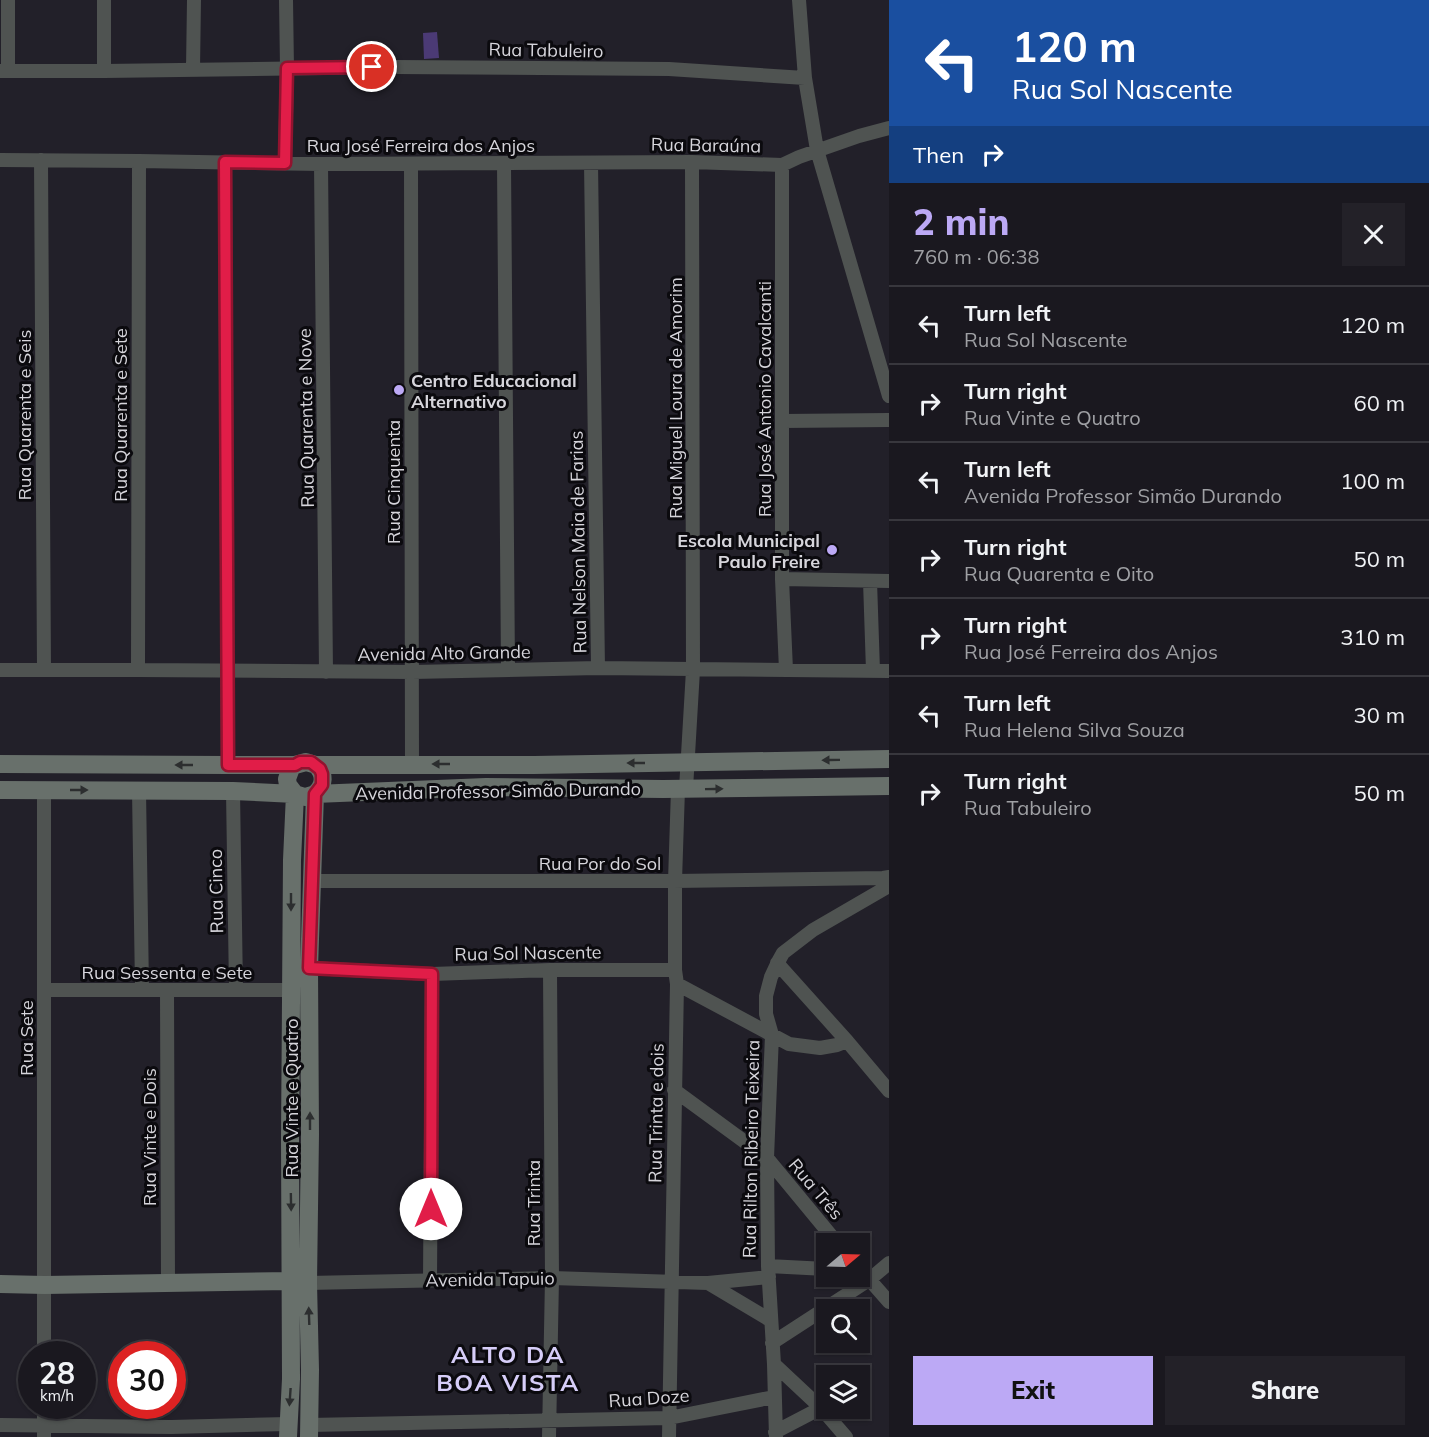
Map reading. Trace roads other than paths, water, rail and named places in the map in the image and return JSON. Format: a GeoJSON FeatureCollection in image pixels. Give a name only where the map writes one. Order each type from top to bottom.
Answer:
{"type":"FeatureCollection","features":[{"type":"Feature","properties":{"kind":"street"},"geometry":{"type":"LineString","coordinates":[[4,71],[8,0]]}},
{"type":"Feature","properties":{"kind":"street"},"geometry":{"type":"LineString","coordinates":[[104,0],[104,71]]}},
{"type":"Feature","properties":{"kind":"street"},"geometry":{"type":"LineString","coordinates":[[193,69],[194,0]]}},
{"type":"Feature","properties":{"kind":"street"},"geometry":{"type":"LineString","coordinates":[[285,163],[286,0]]}},
{"type":"Feature","properties":{"kind":"street"},"geometry":{"type":"LineString","coordinates":[[799,0],[805,78],[817,150],[889,396]]}},
{"type":"Feature","properties":{"kind":"street","name":"Rua Tabuleiro"},"geometry":{"type":"LineString","coordinates":[[4,71],[406,67],[669,69],[805,78]]}},
{"type":"Feature","properties":{"kind":"street","name":"Rua Baraúna"},"geometry":{"type":"LineString","coordinates":[[591,163],[692,162],[782,165],[817,150],[889,128]]}},
{"type":"Feature","properties":{"kind":"street","name":"Rua José Ferreira dos Anjos"},"geometry":{"type":"LineString","coordinates":[[0,160],[321,164],[591,163]]}},
{"type":"Feature","properties":{"kind":"street","name":"Rua Quarenta e Seis"},"geometry":{"type":"LineString","coordinates":[[41,160],[44,670]]}},
{"type":"Feature","properties":{"kind":"street","name":"Rua Quarenta e Sete"},"geometry":{"type":"LineString","coordinates":[[138,670],[139,160]]}},
{"type":"Feature","properties":{"kind":"street"},"geometry":{"type":"LineString","coordinates":[[225,162],[228,765]]}},
{"type":"Feature","properties":{"kind":"street","name":"Rua Miguel Loura de Amorim"},"geometry":{"type":"LineString","coordinates":[[689,763],[693,670],[692,162]]}},
{"type":"Feature","properties":{"kind":"street","name":"Rua Nelson Maia de Farias"},"geometry":{"type":"LineString","coordinates":[[591,163],[598,668]]}},
{"type":"Feature","properties":{"kind":"street","name":"Rua Quarenta e Nove"},"geometry":{"type":"LineString","coordinates":[[321,164],[326,672]]}},
{"type":"Feature","properties":{"kind":"street","name":"Rua Cinquenta"},"geometry":{"type":"LineString","coordinates":[[411,164],[412,764]]}},
{"type":"Feature","properties":{"kind":"street"},"geometry":{"type":"LineString","coordinates":[[504,164],[508,670]]}},
{"type":"Feature","properties":{"kind":"street","name":"Rua José Antonio Cavalcanti"},"geometry":{"type":"LineString","coordinates":[[782,165],[783,579],[786,670]]}},
{"type":"Feature","properties":{"kind":"street"},"geometry":{"type":"LineString","coordinates":[[783,421],[889,420]]}},
{"type":"Feature","properties":{"kind":"street"},"geometry":{"type":"LineString","coordinates":[[783,579],[889,581]]}},
{"type":"Feature","properties":{"kind":"street"},"geometry":{"type":"LineString","coordinates":[[870,581],[873,671]]}},
{"type":"Feature","properties":{"kind":"street","name":"Avenida Alto Grande"},"geometry":{"type":"LineString","coordinates":[[0,670],[412,672],[598,668],[889,671]]}},
{"type":"Feature","properties":{"kind":"street","name":"Avenida Professor Simão Durando"},"geometry":{"type":"LineString","coordinates":[[0,764],[295,765],[306,762],[316,765],[534,765],[889,759]]}},
{"type":"Feature","properties":{"kind":"street","name":"Rua Trinta e dois"},"geometry":{"type":"LineString","coordinates":[[669,1437],[675,1090],[675,881],[682,789],[689,763]]}},
{"type":"Feature","properties":{"kind":"street"},"geometry":{"type":"LineString","coordinates":[[388,791],[406,784],[412,776],[412,764]]}},
{"type":"Feature","properties":{"kind":"street","name":"Rua Vinte e Quatro"},"geometry":{"type":"LineString","coordinates":[[295,765],[291,768],[287,779],[288,785],[295,794],[292,860],[290,1151],[300,1256]]}},
{"type":"Feature","properties":{"kind":"street","name":"Rua Vinte e Quatro"},"geometry":{"type":"LineString","coordinates":[[288,1431],[310,1134],[309,968],[315,794],[323,780],[320,769],[316,765]]}},
{"type":"Feature","properties":{"kind":"street","name":"Avenida Professor Simão Durando"},"geometry":{"type":"LineString","coordinates":[[0,790],[233,791],[295,794],[305,797],[315,794],[486,787],[682,789],[889,786]]}},
{"type":"Feature","properties":{"kind":"street","name":"Rua Sete"},"geometry":{"type":"LineString","coordinates":[[44,790],[44,1341]]}},
{"type":"Feature","properties":{"kind":"street"},"geometry":{"type":"LineString","coordinates":[[139,790],[142,989]]}},
{"type":"Feature","properties":{"kind":"street","name":"Rua Cinco"},"geometry":{"type":"LineString","coordinates":[[233,791],[236,990]]}},
{"type":"Feature","properties":{"kind":"street"},"geometry":{"type":"LineString","coordinates":[[292,860],[313,860]]}},
{"type":"Feature","properties":{"kind":"street","name":"Rua Por do Sol"},"geometry":{"type":"LineString","coordinates":[[312,881],[887,883]]}},
{"type":"Feature","properties":{"kind":"street","name":"Rua Rilton Ribeiro Teixeira"},"geometry":{"type":"LineString","coordinates":[[775,1435],[774,1364],[768,1271],[767,1158],[772,1035],[766,1014],[766,996],[771,977],[783,953],[813,930],[887,883]]}},
{"type":"Feature","properties":{"kind":"street"},"geometry":{"type":"LineString","coordinates":[[777,963],[889,1091]]}},
{"type":"Feature","properties":{"kind":"street","name":"Rua Sol Nascente"},"geometry":{"type":"LineString","coordinates":[[309,968],[432,974],[550,970],[676,977]]}},
{"type":"Feature","properties":{"kind":"street","name":"Rua Trinta"},"geometry":{"type":"LineString","coordinates":[[549,1437],[552,1278],[550,970]]}},
{"type":"Feature","properties":{"kind":"street"},"geometry":{"type":"LineString","coordinates":[[430,1280],[432,974]]}},
{"type":"Feature","properties":{"kind":"street"},"geometry":{"type":"LineString","coordinates":[[676,977],[789,1044],[830,1047],[847,1041]]}},
{"type":"Feature","properties":{"kind":"street","name":"Rua Sessenta e Sete"},"geometry":{"type":"LineString","coordinates":[[44,990],[291,990]]}},
{"type":"Feature","properties":{"kind":"street","name":"Rua Vinte e Dois"},"geometry":{"type":"LineString","coordinates":[[167,991],[168,1282]]}},
{"type":"Feature","properties":{"kind":"street","name":"Rua Três"},"geometry":{"type":"LineString","coordinates":[[675,1090],[767,1158],[829,1233]]}},
{"type":"Feature","properties":{"kind":"street"},"geometry":{"type":"LineString","coordinates":[[870,1270],[889,1263]]}},
{"type":"Feature","properties":{"kind":"street","name":"Avenida Tapuio"},"geometry":{"type":"LineString","coordinates":[[0,1284],[45,1286],[168,1282],[552,1278],[708,1283],[768,1271],[816,1269]]}},
{"type":"Feature","properties":{"kind":"street","name":"Rua Vinte e Quatro"},"geometry":{"type":"LineString","coordinates":[[300,1282],[310,1370],[309,1431]]}},
{"type":"Feature","properties":{"kind":"street"},"geometry":{"type":"LineString","coordinates":[[870,1282],[889,1302]]}},
{"type":"Feature","properties":{"kind":"street"},"geometry":{"type":"LineString","coordinates":[[708,1283],[770,1320]]}},
{"type":"Feature","properties":{"kind":"street"},"geometry":{"type":"LineString","coordinates":[[772,1343],[844,1287]]}},
{"type":"Feature","properties":{"kind":"street"},"geometry":{"type":"LineString","coordinates":[[774,1364],[816,1404]]}},
{"type":"Feature","properties":{"kind":"street","name":"Rua Doze"},"geometry":{"type":"LineString","coordinates":[[309,1431],[427,1422],[669,1418],[774,1397]]}},
{"type":"Feature","properties":{"kind":"street"},"geometry":{"type":"LineString","coordinates":[[775,1435],[816,1410]]}},
{"type":"Feature","properties":{"kind":"street"},"geometry":{"type":"LineString","coordinates":[[830,1419],[846,1437]]}},
{"type":"Feature","properties":{"kind":"street"},"geometry":{"type":"LineString","coordinates":[[427,1422],[427,1437]]}},
{"type":"Feature","properties":{"kind":"street"},"geometry":{"type":"LineString","coordinates":[[0,1425],[44,1431],[288,1431]]}},
{"type":"Feature","properties":{"kind":"place","name":"Centro Educacional Alternativo"},"geometry":{"type":"Point","coordinates":[399,390]}},
{"type":"Feature","properties":{"kind":"place","name":"Escola Municipal Paulo Freire"},"geometry":{"type":"Point","coordinates":[832,550]}},
{"type":"Feature","properties":{"kind":"district","name":"ALTO DA BOA VISTA"},"geometry":{"type":"Point","coordinates":[508,1368]}}]}
